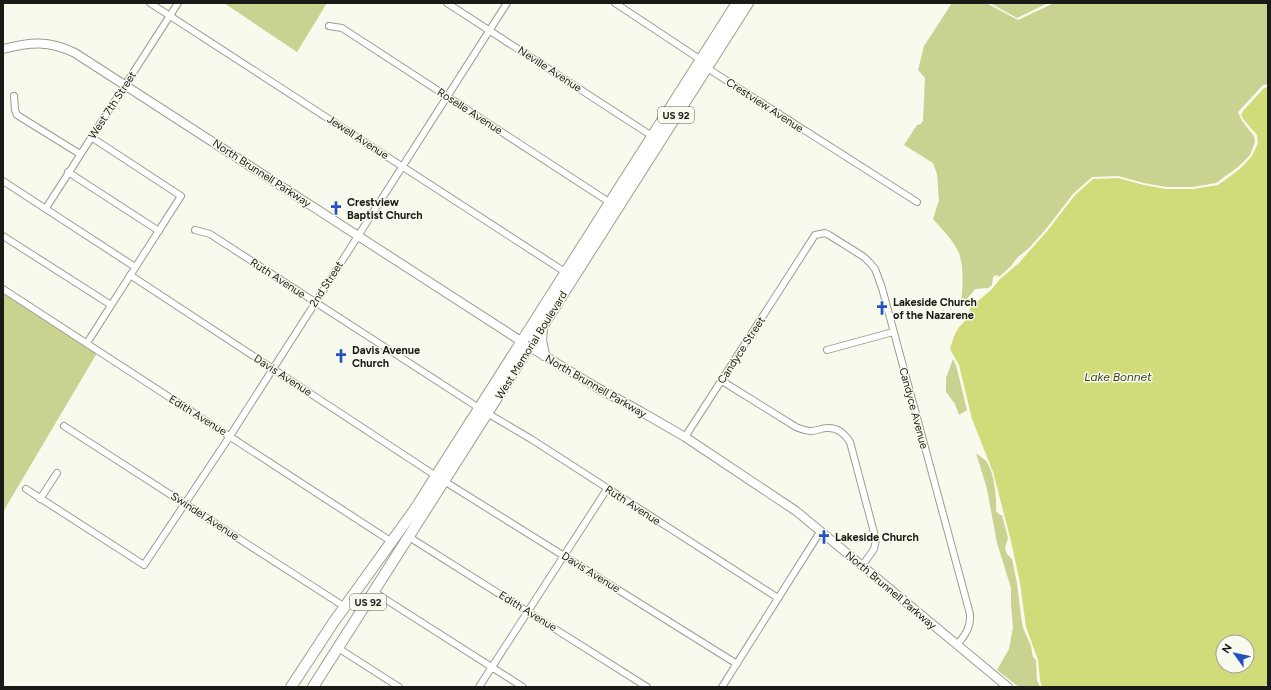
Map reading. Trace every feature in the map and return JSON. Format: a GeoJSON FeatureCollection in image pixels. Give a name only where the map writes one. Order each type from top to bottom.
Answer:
{"type":"FeatureCollection","features":[{"type":"Feature","properties":{"kind":"main road","name":"West Memorial Boulevard"},"geometry":{"type":"LineString","coordinates":[[392,542],[415,509],[440,478],[483,410],[522,341],[566,272],[613,205],[704,64],[737,3]]}},
{"type":"Feature","properties":{"kind":"main road","name":"West Memorial Boulevard"},"geometry":{"type":"LineString","coordinates":[[313,687],[435,496],[444,470],[445,462],[530,347],[605,228],[608,216],[621,184],[652,136],[748,3]]}},
{"type":"Feature","properties":{"kind":"main road"},"geometry":{"type":"LineString","coordinates":[[543,326],[541,340],[544,355]]}},
{"type":"Feature","properties":{"kind":"main road","name":"US 92"},"geometry":{"type":"LineString","coordinates":[[291,687],[345,607],[392,542]]}},
{"type":"Feature","properties":{"kind":"street","name":"Jewell Avenue"},"geometry":{"type":"LineString","coordinates":[[150,3],[566,272]]}},
{"type":"Feature","properties":{"kind":"street","name":"West 7th Street"},"geometry":{"type":"LineString","coordinates":[[46,208],[178,3]]}},
{"type":"Feature","properties":{"kind":"street","name":"Neville Avenue"},"geometry":{"type":"LineString","coordinates":[[447,3],[652,136]]}},
{"type":"Feature","properties":{"kind":"street","name":"2nd Street"},"geometry":{"type":"LineString","coordinates":[[40,499],[144,565],[230,436],[507,3]]}},
{"type":"Feature","properties":{"kind":"street","name":"Crestview Avenue"},"geometry":{"type":"LineString","coordinates":[[615,3],[704,64],[918,202]]}},
{"type":"Feature","properties":{"kind":"street","name":"Roselle Avenue"},"geometry":{"type":"LineString","coordinates":[[329,26],[342,28],[613,205]]}},
{"type":"Feature","properties":{"kind":"street","name":"North Brunnell Parkway"},"geometry":{"type":"LineString","coordinates":[[3,49],[25,44],[41,43],[54,44],[75,53],[530,347],[596,387],[685,437],[796,511],[1008,687]]}},
{"type":"Feature","properties":{"kind":"street"},"geometry":{"type":"LineString","coordinates":[[14,96],[17,115],[80,154]]}},
{"type":"Feature","properties":{"kind":"street"},"geometry":{"type":"LineString","coordinates":[[87,343],[181,196],[91,137]]}},
{"type":"Feature","properties":{"kind":"street"},"geometry":{"type":"LineString","coordinates":[[68,172],[159,231]]}},
{"type":"Feature","properties":{"kind":"street"},"geometry":{"type":"LineString","coordinates":[[3,181],[135,267]]}},
{"type":"Feature","properties":{"kind":"street","name":"Ruth Avenue"},"geometry":{"type":"LineString","coordinates":[[195,230],[210,234],[778,598]]}},
{"type":"Feature","properties":{"kind":"street","name":"Candyce Avenue"},"geometry":{"type":"LineString","coordinates":[[797,262],[812,238],[820,233],[825,233],[864,257],[875,269],[882,288],[970,614],[971,622],[969,630],[957,645]]}},
{"type":"Feature","properties":{"kind":"street"},"geometry":{"type":"LineString","coordinates":[[3,236],[111,305]]}},
{"type":"Feature","properties":{"kind":"street","name":"Candyce Street"},"geometry":{"type":"LineString","coordinates":[[685,437],[797,262]]}},
{"type":"Feature","properties":{"kind":"street","name":"Davis Avenue"},"geometry":{"type":"LineString","coordinates":[[130,275],[440,478],[737,664]]}},
{"type":"Feature","properties":{"kind":"street","name":"Edith Avenue"},"geometry":{"type":"LineString","coordinates":[[3,288],[392,542]]}},
{"type":"Feature","properties":{"kind":"street"},"geometry":{"type":"LineString","coordinates":[[827,350],[893,332]]}},
{"type":"Feature","properties":{"kind":"street"},"geometry":{"type":"LineString","coordinates":[[722,380],[802,430],[812,431],[835,428],[847,437],[854,457],[876,540],[874,549],[862,566]]}},
{"type":"Feature","properties":{"kind":"street","name":"Swindel Avenue"},"geometry":{"type":"LineString","coordinates":[[64,426],[345,607]]}},
{"type":"Feature","properties":{"kind":"street"},"geometry":{"type":"LineString","coordinates":[[26,489],[40,499],[57,474]]}},
{"type":"Feature","properties":{"kind":"street"},"geometry":{"type":"LineString","coordinates":[[479,687],[529,612],[607,489]]}},
{"type":"Feature","properties":{"kind":"street"},"geometry":{"type":"LineString","coordinates":[[722,687],[820,532]]}},
{"type":"Feature","properties":{"kind":"street","name":"Edith Avenue"},"geometry":{"type":"LineString","coordinates":[[409,536],[647,687]]}},
{"type":"Feature","properties":{"kind":"street"},"geometry":{"type":"LineString","coordinates":[[374,592],[523,687]]}},
{"type":"Feature","properties":{"kind":"street"},"geometry":{"type":"LineString","coordinates":[[338,648],[400,687]]}},
{"type":"Feature","properties":{"kind":"shaded area"},"geometry":{"type":"Polygon","coordinates":[[[224,3],[327,3],[297,52],[224,3]]]}},
{"type":"Feature","properties":{"kind":"shaded area"},"geometry":{"type":"Polygon","coordinates":[[[952,3],[988,4],[1018,20],[1054,3],[1268,3],[1268,84],[1263,85],[1238,112],[1242,121],[1254,136],[1255,142],[1250,155],[1238,167],[1216,183],[1193,187],[1166,187],[1118,176],[1092,177],[1073,194],[1029,248],[999,277],[997,275],[993,277],[992,285],[988,288],[975,289],[960,308],[963,278],[960,255],[946,233],[933,219],[939,200],[937,174],[933,163],[904,145],[917,125],[921,124],[923,120],[925,78],[918,70],[924,46],[952,3]]]}},
{"type":"Feature","properties":{"kind":"shaded area"},"geometry":{"type":"Polygon","coordinates":[[[990,3],[1048,3],[1017,18],[990,3]]]}},
{"type":"Feature","properties":{"kind":"shaded area"},"geometry":{"type":"Polygon","coordinates":[[[3,292],[97,353],[3,512],[3,292]]]}},
{"type":"Feature","properties":{"kind":"shaded area"},"geometry":{"type":"Polygon","coordinates":[[[953,359],[956,365],[967,410],[959,415],[955,404],[946,392],[946,378],[953,359]]]}},
{"type":"Feature","properties":{"kind":"shaded area"},"geometry":{"type":"Polygon","coordinates":[[[976,453],[989,465],[993,478],[996,511],[1002,515],[1008,538],[1005,548],[1007,554],[1012,559],[1023,628],[1031,646],[1033,657],[1036,660],[1037,680],[1040,687],[1019,687],[997,670],[1009,649],[1013,627],[1011,588],[997,543],[987,489],[976,453]]]}},
{"type":"Feature","properties":{"kind":"water","name":"Lake Bonnet"},"geometry":{"type":"Polygon","coordinates":[[[1268,87],[1268,684],[1264,687],[1042,687],[1038,660],[1026,627],[1020,583],[993,472],[972,419],[959,365],[950,349],[954,336],[959,327],[965,321],[971,307],[1019,263],[1048,230],[1075,195],[1093,179],[1118,178],[1166,189],[1193,189],[1218,185],[1240,169],[1252,156],[1258,143],[1257,135],[1241,115],[1264,88],[1268,87]]]}},
{"type":"Feature","properties":{"kind":"place","name":"Crestview Baptist Church"},"geometry":{"type":"Point","coordinates":[336,208]}},
{"type":"Feature","properties":{"kind":"place","name":"Lakeside Church of the Nazarene"},"geometry":{"type":"Point","coordinates":[882,308]}},
{"type":"Feature","properties":{"kind":"place","name":"Davis Avenue Church"},"geometry":{"type":"Point","coordinates":[341,356]}},
{"type":"Feature","properties":{"kind":"place","name":"Lakeside Church"},"geometry":{"type":"Point","coordinates":[824,537]}}]}
